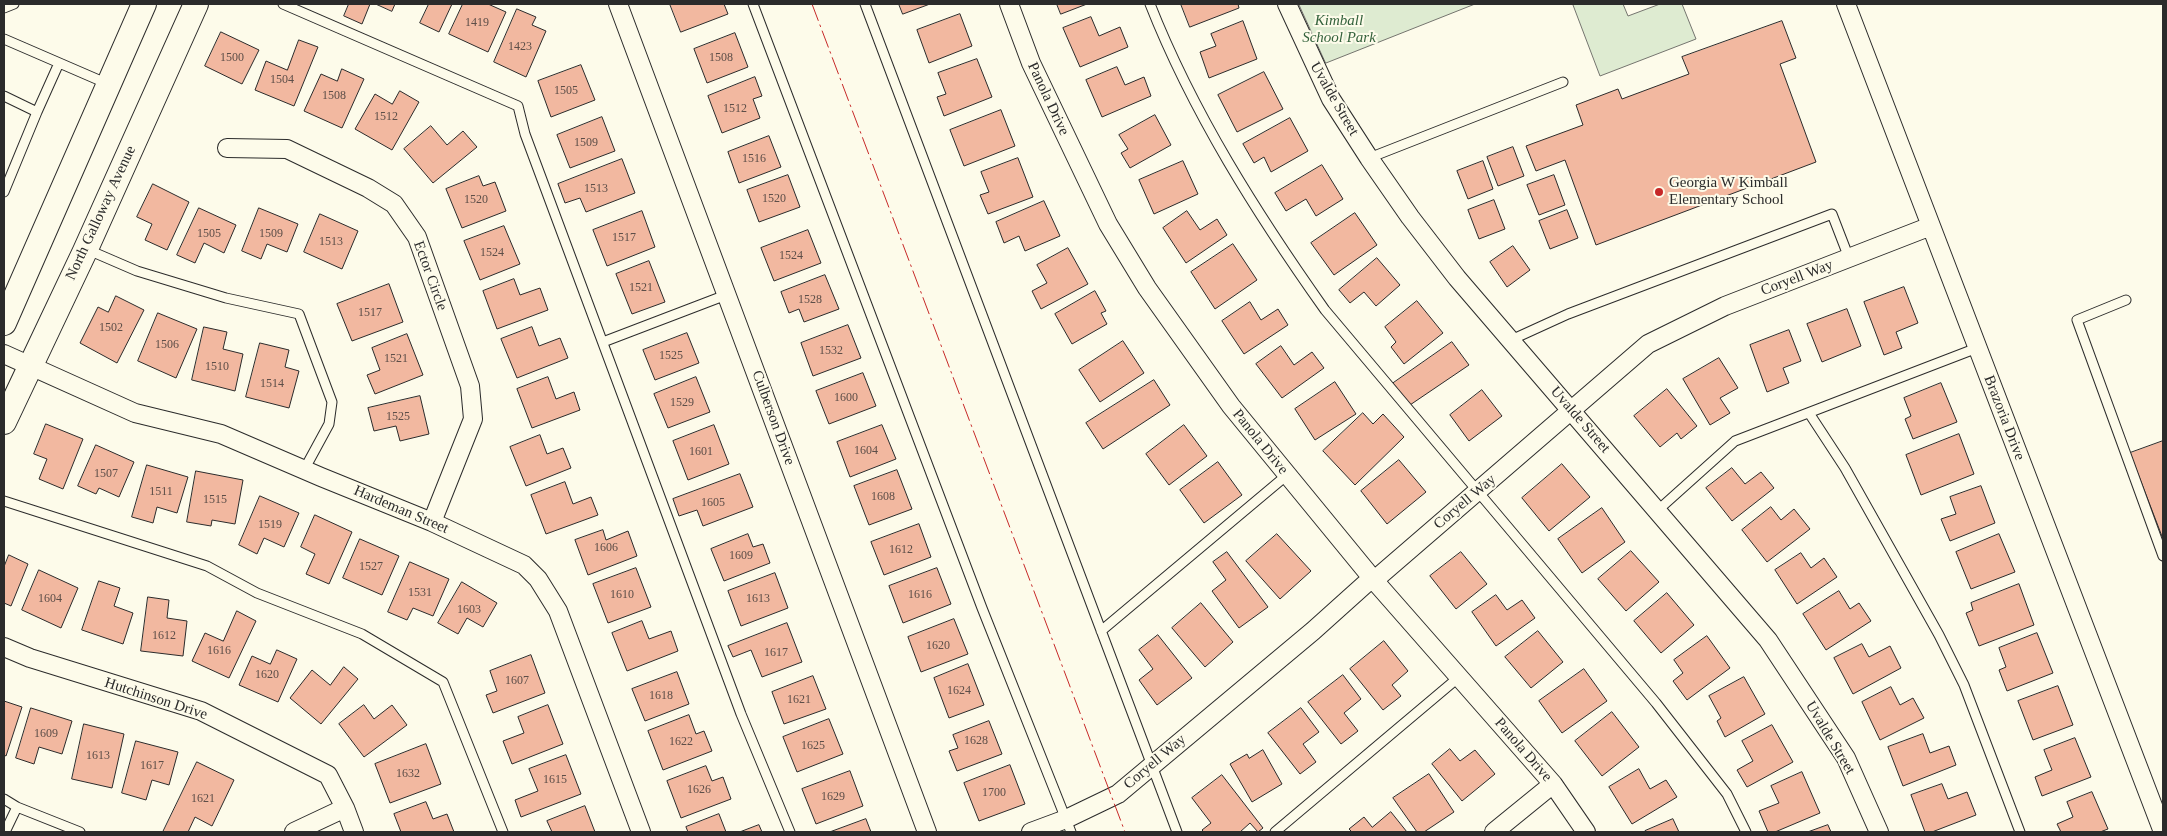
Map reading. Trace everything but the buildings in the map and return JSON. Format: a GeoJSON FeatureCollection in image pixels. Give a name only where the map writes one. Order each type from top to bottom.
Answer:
{"type":"FeatureCollection","features":[{"type":"Feature","properties":{"kind":"main road"},"geometry":{"type":"LineString","coordinates":[[4,322],[144,4]]}},
{"type":"Feature","properties":{"kind":"main road","name":"North Galloway Avenue"},"geometry":{"type":"LineString","coordinates":[[4,422],[29,365],[86,249],[196,4]]}},
{"type":"Feature","properties":{"kind":"street","name":"Culberson Drive"},"geometry":{"type":"LineString","coordinates":[[618,4],[927,832]]}},
{"type":"Feature","properties":{"kind":"street","name":"Panola Drive"},"geometry":{"type":"LineString","coordinates":[[1008,4],[1031,63],[1108,224],[1147,288],[1231,406],[1372,578],[1553,784],[1586,832]]}},
{"type":"Feature","properties":{"kind":"street","name":"Uvalde Street"},"geometry":{"type":"LineString","coordinates":[[1286,4],[1331,99],[1410,217],[1451,270],[1768,640],[1846,758],[1879,832]]}},
{"type":"Feature","properties":{"kind":"street","name":"Brazoria Drive"},"geometry":{"type":"LineString","coordinates":[[1846,4],[2163,832]]}},
{"type":"Feature","properties":{"kind":"street","name":"Ector Circle"},"geometry":{"type":"LineString","coordinates":[[227,148],[287,149],[368,188],[394,204],[417,237],[470,386],[473,419],[432,522]]}},
{"type":"Feature","properties":{"kind":"street","name":"Coryell Way"},"geometry":{"type":"LineString","coordinates":[[1031,832],[1069,826],[1118,794],[1313,631],[1372,578],[1378,577],[1648,344],[1725,306],[1931,226]]}},
{"type":"Feature","properties":{"kind":"street","name":"Hardeman Street"},"geometry":{"type":"LineString","coordinates":[[4,354],[135,413],[221,434],[432,522],[524,565],[538,580],[558,611],[641,832]]}},
{"type":"Feature","properties":{"kind":"street","name":"Hutchinson Drive"},"geometry":{"type":"LineString","coordinates":[[4,647],[30,658],[201,711],[328,775],[345,808],[354,832]]}},
{"type":"Feature","properties":{"kind":"street"},"geometry":{"type":"LineString","coordinates":[[1494,832],[1553,784]]}},
{"type":"Feature","properties":{"kind":"street"},"geometry":{"type":"LineString","coordinates":[[294,832],[345,808]]}},
{"type":"Feature","properties":{"kind":"lane"},"geometry":{"type":"LineString","coordinates":[[4,8],[14,4]]}},
{"type":"Feature","properties":{"kind":"lane"},"geometry":{"type":"LineString","coordinates":[[283,4],[518,106],[525,134],[742,714],[790,832]]}},
{"type":"Feature","properties":{"kind":"lane"},"geometry":{"type":"LineString","coordinates":[[754,4],[982,608],[1069,826]]}},
{"type":"Feature","properties":{"kind":"lane"},"geometry":{"type":"LineString","coordinates":[[865,4],[1177,832]]}},
{"type":"Feature","properties":{"kind":"lane"},"geometry":{"type":"LineString","coordinates":[[1150,4],[1178,70],[1218,143],[1281,247],[1325,310],[1656,703],[1726,794],[1746,832]]}},
{"type":"Feature","properties":{"kind":"lane"},"geometry":{"type":"LineString","coordinates":[[4,39],[109,84]]}},
{"type":"Feature","properties":{"kind":"lane"},"geometry":{"type":"LineString","coordinates":[[4,192],[59,62]]}},
{"type":"Feature","properties":{"kind":"lane"},"geometry":{"type":"LineString","coordinates":[[1369,158],[1563,82]]}},
{"type":"Feature","properties":{"kind":"lane"},"geometry":{"type":"LineString","coordinates":[[4,96],[37,112]]}},
{"type":"Feature","properties":{"kind":"lane"},"geometry":{"type":"LineString","coordinates":[[1511,340],[1568,314],[1832,214],[1849,258]]}},
{"type":"Feature","properties":{"kind":"lane"},"geometry":{"type":"LineString","coordinates":[[86,249],[136,271],[226,298],[299,314],[332,402],[329,424],[304,470]]}},
{"type":"Feature","properties":{"kind":"lane"},"geometry":{"type":"LineString","coordinates":[[603,342],[726,295]]}},
{"type":"Feature","properties":{"kind":"lane"},"geometry":{"type":"LineString","coordinates":[[2126,300],[2077,320],[2163,556]]}},
{"type":"Feature","properties":{"kind":"lane"},"geometry":{"type":"LineString","coordinates":[[1657,510],[1735,441],[1977,348]]}},
{"type":"Feature","properties":{"kind":"lane"},"geometry":{"type":"LineString","coordinates":[[1810,413],[1845,468],[1939,634],[1964,685],[2020,832]]}},
{"type":"Feature","properties":{"kind":"lane"},"geometry":{"type":"LineString","coordinates":[[1101,631],[1287,474]]}},
{"type":"Feature","properties":{"kind":"lane"},"geometry":{"type":"LineString","coordinates":[[4,500],[207,566],[257,592],[362,634],[443,682],[503,832]]}},
{"type":"Feature","properties":{"kind":"lane"},"geometry":{"type":"LineString","coordinates":[[1275,832],[1459,677]]}},
{"type":"Feature","properties":{"kind":"lane"},"geometry":{"type":"LineString","coordinates":[[4,799],[17,807],[80,832]]}},
{"type":"Feature","properties":{"kind":"lane"},"geometry":{"type":"LineString","coordinates":[[5,832],[17,807]]}},
{"type":"Feature","properties":{"kind":"green space","name":"Kimball School Park"},"geometry":{"type":"Polygon","coordinates":[[[1299,4],[1475,4],[1326,63],[1299,4]]]}},
{"type":"Feature","properties":{"kind":"green space"},"geometry":{"type":"Polygon","coordinates":[[[1623,4],[1628,16],[1660,4],[1682,4],[1696,39],[1600,76],[1573,5],[1623,4]]]}},
{"type":"Feature","properties":{"kind":"power"},"geometry":{"type":"LineString","coordinates":[[812,4],[1125,832]]}},
{"type":"Feature","properties":{"kind":"place","name":"Georgia W Kimball Elementary School"},"geometry":{"type":"Point","coordinates":[1659,192]}}]}
